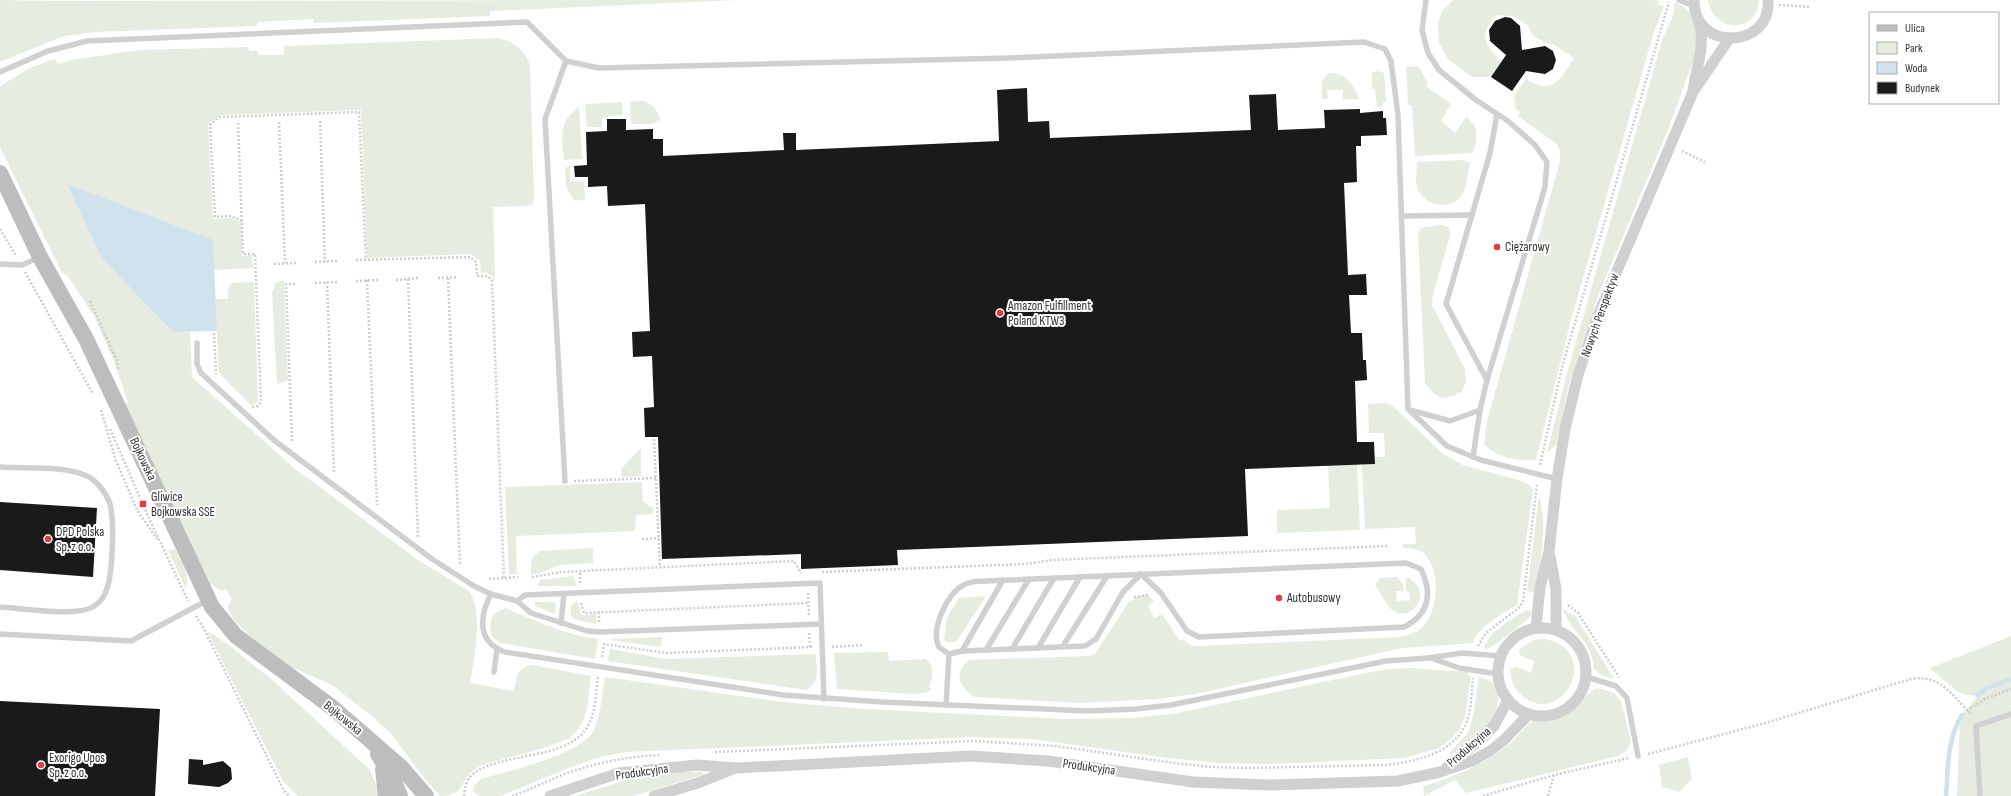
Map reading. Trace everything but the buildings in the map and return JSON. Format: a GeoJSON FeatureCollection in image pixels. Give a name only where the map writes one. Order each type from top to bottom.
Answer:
{"type":"FeatureCollection","features":[{"type":"Feature","properties":{"kind":"street"},"geometry":{"type":"LineString","coordinates":[[1699,21],[1707,30],[1717,36],[1729,39],[1741,38],[1751,33],[1760,25],[1766,16],[1768,2]]}},
{"type":"Feature","properties":{"kind":"street","name":"Nowych Perspektyw"},"geometry":{"type":"LineString","coordinates":[[1693,92],[1702,45],[1702,33],[1694,3]]}},
{"type":"Feature","properties":{"kind":"street","name":"Nowych Perspektyw"},"geometry":{"type":"LineString","coordinates":[[1536,627],[1540,588],[1549,551],[1557,479],[1565,428],[1578,375],[1597,318],[1693,92],[1729,39]]}},
{"type":"Feature","properties":{"kind":"street","name":"Bojkowska"},"geometry":{"type":"LineString","coordinates":[[0,173],[40,257],[86,339],[212,607],[236,636],[326,704],[367,738],[401,767],[426,796]]}},
{"type":"Feature","properties":{"kind":"street","name":"Nowych Perspektyw"},"geometry":{"type":"LineString","coordinates":[[1549,551],[1556,588],[1556,629]]}},
{"type":"Feature","properties":{"kind":"street"},"geometry":{"type":"LineString","coordinates":[[1536,627],[1556,629],[1570,637],[1580,648],[1586,662],[1587,677],[1583,691],[1574,704],[1562,712],[1547,716],[1529,714],[1519,710],[1508,700],[1502,691],[1498,674],[1501,656],[1506,646],[1516,636],[1536,627]]}},
{"type":"Feature","properties":{"kind":"street","name":"Produkcyjna"},"geometry":{"type":"LineString","coordinates":[[1440,772],[1494,726],[1508,700]]}},
{"type":"Feature","properties":{"kind":"street","name":"Produkcyjna"},"geometry":{"type":"LineString","coordinates":[[550,796],[619,773],[697,765],[736,768],[971,756],[1048,761],[1193,782],[1269,785],[1398,781],[1440,772],[1472,761],[1490,751],[1504,740],[1529,714]]}},
{"type":"Feature","properties":{"kind":"street","name":"Bojkowska"},"geometry":{"type":"LineString","coordinates":[[367,738],[391,775],[400,796]]}},
{"type":"Feature","properties":{"kind":"street"},"geometry":{"type":"LineString","coordinates":[[381,758],[386,796]]}},
{"type":"Feature","properties":{"kind":"street","name":"Produkcyjna"},"geometry":{"type":"LineString","coordinates":[[654,796],[698,783],[736,768]]}},
{"type":"Feature","properties":{"kind":"lane"},"geometry":{"type":"LineString","coordinates":[[1426,0],[1422,30],[1428,53],[1439,70],[1476,100],[1498,114],[1535,146],[1547,162],[1545,187],[1487,380],[1480,410],[1473,457]]}},
{"type":"Feature","properties":{"kind":"lane"},"geometry":{"type":"LineString","coordinates":[[1679,0],[1694,3]]}},
{"type":"Feature","properties":{"kind":"lane"},"geometry":{"type":"LineString","coordinates":[[0,72],[48,51],[87,41],[527,22],[566,61],[607,67],[1008,58],[1364,42],[1385,49],[1391,61],[1398,115],[1408,409],[1447,446],[1473,457],[1557,479]]}},
{"type":"Feature","properties":{"kind":"lane"},"geometry":{"type":"LineString","coordinates":[[565,481],[545,119],[566,61]]}},
{"type":"Feature","properties":{"kind":"lane"},"geometry":{"type":"LineString","coordinates":[[1487,380],[1446,304],[1490,153],[1498,114]]}},
{"type":"Feature","properties":{"kind":"lane"},"geometry":{"type":"LineString","coordinates":[[1401,216],[1472,215]]}},
{"type":"Feature","properties":{"kind":"lane"},"geometry":{"type":"LineString","coordinates":[[0,264],[22,266],[40,257]]}},
{"type":"Feature","properties":{"kind":"lane"},"geometry":{"type":"LineString","coordinates":[[197,343],[198,364],[201,373],[275,441],[414,547],[474,586],[491,594],[517,601],[531,613],[587,631],[606,632],[821,624]]}},
{"type":"Feature","properties":{"kind":"lane"},"geometry":{"type":"LineString","coordinates":[[1408,409],[1450,422],[1480,410]]}},
{"type":"Feature","properties":{"kind":"lane"},"geometry":{"type":"LineString","coordinates":[[0,467],[65,470],[88,476],[100,488],[109,501],[112,530],[110,574],[107,590],[102,600],[92,608],[76,612],[0,607]]}},
{"type":"Feature","properties":{"kind":"lane"},"geometry":{"type":"LineString","coordinates":[[1141,574],[1123,592],[1096,639],[1085,646],[962,651],[949,654],[939,647],[936,635],[938,620],[950,598],[961,586],[971,582],[1003,580],[1107,576],[1141,574],[1406,563],[1421,569],[1426,579],[1429,592],[1424,610],[1415,621],[1404,627],[1199,636],[1187,631],[1160,593],[1141,574]]}},
{"type":"Feature","properties":{"kind":"lane"},"geometry":{"type":"LineString","coordinates":[[1063,646],[1107,576]]}},
{"type":"Feature","properties":{"kind":"lane"},"geometry":{"type":"LineString","coordinates":[[1038,648],[1080,577]]}},
{"type":"Feature","properties":{"kind":"lane"},"geometry":{"type":"LineString","coordinates":[[1012,649],[1054,578]]}},
{"type":"Feature","properties":{"kind":"lane"},"geometry":{"type":"LineString","coordinates":[[986,650],[1029,579]]}},
{"type":"Feature","properties":{"kind":"lane"},"geometry":{"type":"LineString","coordinates":[[962,651],[1003,580]]}},
{"type":"Feature","properties":{"kind":"lane"},"geometry":{"type":"LineString","coordinates":[[517,601],[525,595],[820,584],[824,699]]}},
{"type":"Feature","properties":{"kind":"lane"},"geometry":{"type":"LineString","coordinates":[[491,594],[485,609],[483,625],[486,640],[497,650],[776,694],[824,699],[1080,710],[1136,709],[1206,699],[1365,664],[1462,653],[1501,656]]}},
{"type":"Feature","properties":{"kind":"lane"},"geometry":{"type":"LineString","coordinates":[[561,623],[564,594]]}},
{"type":"Feature","properties":{"kind":"lane"},"geometry":{"type":"LineString","coordinates":[[0,634],[131,641],[209,600]]}},
{"type":"Feature","properties":{"kind":"lane"},"geometry":{"type":"LineString","coordinates":[[494,672],[497,650]]}},
{"type":"Feature","properties":{"kind":"lane"},"geometry":{"type":"LineString","coordinates":[[946,705],[949,654]]}},
{"type":"Feature","properties":{"kind":"lane"},"geometry":{"type":"LineString","coordinates":[[1428,658],[1460,668],[1498,674]]}},
{"type":"Feature","properties":{"kind":"lane"},"geometry":{"type":"LineString","coordinates":[[1587,677],[1616,686],[1627,698],[1638,756]]}},
{"type":"Feature","properties":{"kind":"lane"},"geometry":{"type":"LineString","coordinates":[[1980,796],[1976,726],[2011,714]]}},
{"type":"Feature","properties":{"kind":"path"},"geometry":{"type":"LineString","coordinates":[[1477,648],[1482,637],[1520,607],[1523,601],[1538,475],[1562,367],[1670,0]]}},
{"type":"Feature","properties":{"kind":"path"},"geometry":{"type":"LineString","coordinates":[[1768,2],[1811,7]]}},
{"type":"Feature","properties":{"kind":"path"},"geometry":{"type":"LineString","coordinates":[[242,221],[230,216],[215,217],[210,125],[219,117],[359,112],[366,260]]}},
{"type":"Feature","properties":{"kind":"path"},"geometry":{"type":"LineString","coordinates":[[320,121],[325,262]]}},
{"type":"Feature","properties":{"kind":"path"},"geometry":{"type":"LineString","coordinates":[[279,122],[285,263]]}},
{"type":"Feature","properties":{"kind":"path"},"geometry":{"type":"LineString","coordinates":[[238,123],[243,254],[255,254],[261,402],[258,406],[253,408],[248,405]]}},
{"type":"Feature","properties":{"kind":"path"},"geometry":{"type":"LineString","coordinates":[[1670,145],[1705,162]]}},
{"type":"Feature","properties":{"kind":"path"},"geometry":{"type":"LineString","coordinates":[[0,229],[96,399]]}},
{"type":"Feature","properties":{"kind":"path"},"geometry":{"type":"LineString","coordinates":[[356,260],[470,257],[476,262],[477,276],[487,276],[492,280],[504,579]]}},
{"type":"Feature","properties":{"kind":"path"},"geometry":{"type":"LineString","coordinates":[[315,262],[337,261]]}},
{"type":"Feature","properties":{"kind":"path"},"geometry":{"type":"LineString","coordinates":[[274,264],[296,263]]}},
{"type":"Feature","properties":{"kind":"path"},"geometry":{"type":"LineString","coordinates":[[438,278],[458,277]]}},
{"type":"Feature","properties":{"kind":"path"},"geometry":{"type":"LineString","coordinates":[[396,280],[419,278]]}},
{"type":"Feature","properties":{"kind":"path"},"geometry":{"type":"LineString","coordinates":[[448,278],[460,565]]}},
{"type":"Feature","properties":{"kind":"path"},"geometry":{"type":"LineString","coordinates":[[408,279],[418,537]]}},
{"type":"Feature","properties":{"kind":"path"},"geometry":{"type":"LineString","coordinates":[[367,280],[376,506]]}},
{"type":"Feature","properties":{"kind":"path"},"geometry":{"type":"LineString","coordinates":[[356,281],[378,280]]}},
{"type":"Feature","properties":{"kind":"path"},"geometry":{"type":"LineString","coordinates":[[327,282],[334,474]]}},
{"type":"Feature","properties":{"kind":"path"},"geometry":{"type":"LineString","coordinates":[[315,283],[338,282]]}},
{"type":"Feature","properties":{"kind":"path"},"geometry":{"type":"LineString","coordinates":[[292,442],[286,284],[296,284]]}},
{"type":"Feature","properties":{"kind":"path"},"geometry":{"type":"LineString","coordinates":[[214,333],[216,374],[222,379]]}},
{"type":"Feature","properties":{"kind":"path"},"geometry":{"type":"LineString","coordinates":[[162,546],[137,510],[116,461],[100,406],[127,469],[192,609],[204,629],[284,791],[290,796]]}},
{"type":"Feature","properties":{"kind":"path"},"geometry":{"type":"LineString","coordinates":[[654,439],[660,567]]}},
{"type":"Feature","properties":{"kind":"path"},"geometry":{"type":"LineString","coordinates":[[565,481],[656,478]]}},
{"type":"Feature","properties":{"kind":"path"},"geometry":{"type":"LineString","coordinates":[[642,539],[659,538]]}},
{"type":"Feature","properties":{"kind":"path"},"geometry":{"type":"LineString","coordinates":[[815,573],[1025,564],[1052,560],[1388,546]]}},
{"type":"Feature","properties":{"kind":"path"},"geometry":{"type":"LineString","coordinates":[[532,577],[561,572],[794,561],[801,573],[808,573]]}},
{"type":"Feature","properties":{"kind":"path"},"geometry":{"type":"LineString","coordinates":[[580,572],[580,586]]}},
{"type":"Feature","properties":{"kind":"path"},"geometry":{"type":"LineString","coordinates":[[489,579],[518,577]]}},
{"type":"Feature","properties":{"kind":"path"},"geometry":{"type":"LineString","coordinates":[[808,592],[809,617]]}},
{"type":"Feature","properties":{"kind":"path"},"geometry":{"type":"LineString","coordinates":[[580,599],[584,613],[809,603]]}},
{"type":"Feature","properties":{"kind":"path"},"geometry":{"type":"LineString","coordinates":[[1523,601],[1539,602]]}},
{"type":"Feature","properties":{"kind":"path"},"geometry":{"type":"LineString","coordinates":[[1555,602],[1572,607],[1578,613],[1621,680],[1627,698]]}},
{"type":"Feature","properties":{"kind":"path"},"geometry":{"type":"LineString","coordinates":[[599,612],[599,625]]}},
{"type":"Feature","properties":{"kind":"path"},"geometry":{"type":"LineString","coordinates":[[809,632],[810,648]]}},
{"type":"Feature","properties":{"kind":"path"},"geometry":{"type":"LineString","coordinates":[[464,796],[465,785],[473,774],[489,766],[567,745],[580,737],[587,728],[591,717],[604,644],[666,653],[862,645]]}},
{"type":"Feature","properties":{"kind":"path"},"geometry":{"type":"LineString","coordinates":[[1483,796],[1554,775],[1638,756],[1762,724],[1921,677],[1930,678],[1945,687],[1972,715]]}},
{"type":"Feature","properties":{"kind":"path"},"geometry":{"type":"LineString","coordinates":[[1967,710],[1985,699],[2011,689]]}},
{"type":"Feature","properties":{"kind":"path"},"geometry":{"type":"LineString","coordinates":[[1548,796],[1554,775]]}},
{"type":"Feature","properties":{"kind":"green space"},"geometry":{"type":"Polygon","coordinates":[[[0,0],[738,0],[490,11],[490,16],[314,23],[313,19],[258,22],[257,26],[95,32],[64,36],[0,62],[0,0]]]}},
{"type":"Feature","properties":{"kind":"green space"},"geometry":{"type":"Polygon","coordinates":[[[1453,0],[1651,0],[1659,1],[1658,5],[1664,6],[1653,35],[1571,320],[1536,460],[1508,458],[1494,453],[1484,444],[1487,421],[1560,161],[1560,151],[1557,144],[1518,116],[1520,112],[1516,109],[1514,96],[1526,79],[1543,86],[1549,86],[1555,83],[1560,79],[1574,58],[1553,44],[1546,43],[1532,35],[1528,25],[1512,16],[1497,15],[1487,28],[1485,34],[1487,44],[1501,62],[1491,77],[1472,77],[1448,59],[1439,43],[1438,24],[1442,11],[1453,0]]]}},
{"type":"Feature","properties":{"kind":"green space"},"geometry":{"type":"Polygon","coordinates":[[[1708,0],[1759,0],[1757,11],[1751,19],[1744,23],[1735,25],[1726,24],[1718,19],[1712,11],[1708,0]]]}},
{"type":"Feature","properties":{"kind":"green space"},"geometry":{"type":"Polygon","coordinates":[[[1675,2],[1685,8],[1693,16],[1698,28],[1695,56],[1669,127],[1600,291],[1569,384],[1556,445],[1547,453],[1566,377],[1663,37],[1672,19],[1675,2]]]}},
{"type":"Feature","properties":{"kind":"green space"},"geometry":{"type":"Polygon","coordinates":[[[499,38],[518,47],[530,65],[534,199],[533,204],[527,206],[493,207],[495,278],[486,272],[481,273],[480,262],[471,254],[367,258],[361,110],[220,115],[208,124],[213,219],[230,218],[241,223],[242,256],[252,255],[253,268],[214,270],[212,240],[67,185],[173,332],[190,332],[192,377],[294,468],[418,560],[469,591],[474,600],[477,623],[477,636],[470,683],[514,691],[520,671],[527,666],[532,665],[591,676],[585,716],[582,724],[570,738],[562,742],[480,766],[469,774],[461,787],[454,793],[440,796],[425,779],[392,735],[373,717],[332,685],[275,660],[234,620],[228,606],[232,599],[226,589],[221,591],[208,582],[123,405],[128,402],[114,361],[94,316],[68,276],[62,273],[0,147],[0,86],[30,68],[55,59],[58,64],[71,60],[139,50],[248,47],[249,51],[257,51],[258,55],[284,55],[284,46],[499,38]]]}},
{"type":"Feature","properties":{"kind":"green space"},"geometry":{"type":"Polygon","coordinates":[[[1418,66],[1428,83],[1426,86],[1451,104],[1441,121],[1455,133],[1466,117],[1474,124],[1476,143],[1473,153],[1415,156],[1412,106],[1408,104],[1406,67],[1418,66]]]}},
{"type":"Feature","properties":{"kind":"green space"},"geometry":{"type":"Polygon","coordinates":[[[1377,71],[1384,73],[1386,102],[1383,102],[1383,106],[1377,107],[1375,89],[1372,89],[1372,73],[1377,71]]]}},
{"type":"Feature","properties":{"kind":"green space"},"geometry":{"type":"Polygon","coordinates":[[[1329,73],[1335,73],[1348,80],[1352,84],[1359,99],[1343,99],[1343,90],[1327,90],[1328,99],[1322,99],[1322,81],[1329,73]]]}},
{"type":"Feature","properties":{"kind":"green space"},"geometry":{"type":"Polygon","coordinates":[[[644,101],[655,108],[660,120],[651,124],[631,124],[630,102],[644,101]]]}},
{"type":"Feature","properties":{"kind":"green space"},"geometry":{"type":"Polygon","coordinates":[[[622,102],[623,115],[602,117],[602,127],[587,127],[585,104],[622,102]]]}},
{"type":"Feature","properties":{"kind":"green space"},"geometry":{"type":"Polygon","coordinates":[[[579,107],[582,159],[564,160],[562,137],[564,124],[572,112],[579,107]]]}},
{"type":"Feature","properties":{"kind":"green space"},"geometry":{"type":"Polygon","coordinates":[[[1463,160],[1470,163],[1466,186],[1459,199],[1453,203],[1439,205],[1425,199],[1420,194],[1416,184],[1417,162],[1463,160]]]}},
{"type":"Feature","properties":{"kind":"green space"},"geometry":{"type":"Polygon","coordinates":[[[570,166],[570,181],[584,181],[585,199],[575,201],[568,191],[566,185],[565,168],[570,166]]]}},
{"type":"Feature","properties":{"kind":"green space"},"geometry":{"type":"Polygon","coordinates":[[[1441,225],[1448,227],[1451,233],[1433,294],[1432,305],[1465,369],[1466,381],[1462,391],[1456,395],[1446,398],[1437,396],[1425,383],[1418,235],[1421,228],[1441,225]]]}},
{"type":"Feature","properties":{"kind":"green space"},"geometry":{"type":"Polygon","coordinates":[[[284,280],[288,380],[277,384],[272,292],[276,283],[284,280]]]}},
{"type":"Feature","properties":{"kind":"green space"},"geometry":{"type":"Polygon","coordinates":[[[254,282],[258,402],[251,405],[219,373],[215,299],[228,299],[228,289],[232,283],[254,282]]]}},
{"type":"Feature","properties":{"kind":"green space"},"geometry":{"type":"Polygon","coordinates":[[[1385,403],[1394,407],[1443,454],[1463,465],[1522,481],[1531,486],[1533,490],[1517,605],[1498,616],[1479,632],[1473,643],[1402,648],[1195,694],[1157,699],[1080,703],[974,697],[965,689],[960,680],[960,675],[964,665],[969,660],[1088,656],[1095,654],[1130,600],[1132,601],[1140,595],[1149,596],[1154,601],[1148,606],[1154,618],[1162,614],[1180,641],[1183,639],[1190,645],[1196,646],[1401,637],[1411,634],[1423,627],[1430,617],[1436,586],[1435,575],[1427,557],[1419,550],[1403,548],[1403,544],[1416,544],[1415,527],[1365,529],[1362,465],[1375,464],[1375,457],[1385,457],[1384,433],[1369,433],[1368,404],[1385,403]]]}},
{"type":"Feature","properties":{"kind":"green space"},"geometry":{"type":"Polygon","coordinates":[[[641,448],[641,476],[621,477],[621,469],[641,448]]]}},
{"type":"Feature","properties":{"kind":"green space"},"geometry":{"type":"Polygon","coordinates":[[[1357,464],[1360,530],[1277,533],[1277,510],[1330,508],[1328,465],[1357,464]]]}},
{"type":"Feature","properties":{"kind":"green space"},"geometry":{"type":"Polygon","coordinates":[[[642,482],[643,502],[653,508],[653,514],[636,515],[635,531],[516,536],[517,574],[509,574],[505,487],[642,482]]]}},
{"type":"Feature","properties":{"kind":"green space"},"geometry":{"type":"Polygon","coordinates":[[[1539,496],[1542,508],[1543,532],[1536,593],[1527,591],[1539,496]]]}},
{"type":"Feature","properties":{"kind":"green space"},"geometry":{"type":"Polygon","coordinates":[[[593,548],[593,563],[559,565],[538,574],[531,574],[531,563],[534,556],[540,551],[593,548]]]}},
{"type":"Feature","properties":{"kind":"green space"},"geometry":{"type":"Polygon","coordinates":[[[175,549],[186,573],[186,589],[168,550],[175,549]]]}},
{"type":"Feature","properties":{"kind":"green space"},"geometry":{"type":"Polygon","coordinates":[[[573,576],[577,586],[537,586],[540,580],[573,576]]]}},
{"type":"Feature","properties":{"kind":"green space"},"geometry":{"type":"Polygon","coordinates":[[[1397,577],[1403,585],[1403,591],[1396,591],[1397,601],[1410,600],[1409,592],[1406,591],[1406,577],[1415,583],[1419,590],[1420,598],[1417,605],[1406,613],[1398,613],[1391,609],[1375,585],[1380,578],[1397,577]]]}},
{"type":"Feature","properties":{"kind":"green space"},"geometry":{"type":"Polygon","coordinates":[[[986,596],[956,642],[947,642],[944,640],[947,618],[959,598],[986,596]]]}},
{"type":"Feature","properties":{"kind":"green space"},"geometry":{"type":"Polygon","coordinates":[[[577,600],[582,615],[596,614],[596,624],[574,619],[571,615],[571,606],[577,600]]]}},
{"type":"Feature","properties":{"kind":"green space"},"geometry":{"type":"Polygon","coordinates":[[[535,602],[556,602],[555,614],[535,606],[535,602]]]}},
{"type":"Feature","properties":{"kind":"green space"},"geometry":{"type":"Polygon","coordinates":[[[505,608],[574,635],[598,639],[595,659],[501,643],[492,637],[490,623],[491,619],[496,613],[505,608]]]}},
{"type":"Feature","properties":{"kind":"green space"},"geometry":{"type":"Polygon","coordinates":[[[1563,609],[1576,617],[1614,679],[1603,676],[1594,669],[1590,651],[1571,625],[1563,609]]]}},
{"type":"Feature","properties":{"kind":"green space"},"geometry":{"type":"Polygon","coordinates":[[[1526,610],[1533,612],[1529,618],[1495,645],[1484,650],[1490,638],[1500,627],[1526,610]]]}},
{"type":"Feature","properties":{"kind":"green space"},"geometry":{"type":"Polygon","coordinates":[[[207,631],[223,641],[269,677],[370,770],[381,796],[298,796],[283,781],[207,631]]]}},
{"type":"Feature","properties":{"kind":"green space"},"geometry":{"type":"Polygon","coordinates":[[[2011,636],[2011,679],[1987,688],[2011,680],[2011,796],[1957,796],[1960,717],[1980,694],[1973,696],[1959,692],[1946,683],[1930,668],[2011,636]]]}},
{"type":"Feature","properties":{"kind":"green space"},"geometry":{"type":"Polygon","coordinates":[[[663,637],[660,647],[611,640],[611,639],[663,637]]]}},
{"type":"Feature","properties":{"kind":"green space"},"geometry":{"type":"Polygon","coordinates":[[[1545,639],[1562,646],[1572,657],[1574,670],[1571,684],[1563,695],[1552,702],[1539,704],[1525,698],[1516,689],[1511,678],[1510,669],[1517,667],[1531,673],[1534,661],[1521,656],[1518,650],[1534,640],[1545,639]]]}},
{"type":"Feature","properties":{"kind":"green space"},"geometry":{"type":"Polygon","coordinates":[[[610,649],[666,659],[816,654],[817,675],[814,683],[806,690],[608,661],[610,649]]]}},
{"type":"Feature","properties":{"kind":"green space"},"geometry":{"type":"Polygon","coordinates":[[[888,652],[889,661],[926,659],[932,668],[932,679],[929,686],[932,690],[925,693],[915,694],[837,689],[834,653],[888,652]]]}},
{"type":"Feature","properties":{"kind":"green space"},"geometry":{"type":"Polygon","coordinates":[[[1412,668],[1468,672],[1468,676],[1471,676],[1465,717],[1460,729],[1451,739],[1439,748],[1404,758],[1271,764],[1219,763],[1168,758],[1032,739],[972,737],[627,752],[600,757],[571,767],[501,796],[480,796],[473,792],[474,786],[481,779],[526,766],[562,753],[577,746],[589,737],[597,722],[605,677],[782,702],[865,709],[1065,719],[1131,718],[1173,714],[1361,674],[1389,669],[1412,668]]]}},
{"type":"Feature","properties":{"kind":"green space"},"geometry":{"type":"Polygon","coordinates":[[[1479,677],[1490,681],[1496,688],[1498,705],[1495,714],[1483,732],[1476,739],[1447,756],[1468,733],[1473,717],[1479,677]]]}},
{"type":"Feature","properties":{"kind":"green space"},"geometry":{"type":"Polygon","coordinates":[[[1598,688],[1614,693],[1621,701],[1631,741],[1627,750],[1618,756],[1466,793],[1455,780],[1424,796],[1423,787],[1456,775],[1477,765],[1510,743],[1534,720],[1558,716],[1568,712],[1590,692],[1598,688]]]}},
{"type":"Feature","properties":{"kind":"green space"},"geometry":{"type":"Polygon","coordinates":[[[1688,757],[1692,779],[1679,792],[1662,787],[1659,765],[1688,757]]]}},
{"type":"Feature","properties":{"kind":"green space"},"geometry":{"type":"Polygon","coordinates":[[[674,772],[703,772],[703,775],[633,796],[575,796],[626,780],[674,772]]]}},
{"type":"Feature","properties":{"kind":"water"},"geometry":{"type":"Polygon","coordinates":[[[67,184],[213,240],[217,331],[173,332],[102,258],[67,184]]]}},
{"type":"Feature","properties":{"kind":"waterway"},"geometry":{"type":"LineString","coordinates":[[1977,695],[1987,688],[2011,679]]}},
{"type":"Feature","properties":{"kind":"waterway"},"geometry":{"type":"LineString","coordinates":[[1946,796],[1949,754],[1953,734],[1962,715]]}},
{"type":"Feature","properties":{"kind":"place","name":"Ciężarowy"},"geometry":{"type":"Point","coordinates":[1497,247]}},
{"type":"Feature","properties":{"kind":"place","name":"Amazon Fulfillment Poland KTW3"},"geometry":{"type":"Point","coordinates":[1000,313]}},
{"type":"Feature","properties":{"kind":"place","name":"Gliwice Bojkowska SSE"},"geometry":{"type":"Point","coordinates":[143,504]}},
{"type":"Feature","properties":{"kind":"place","name":"DPD Polska Sp. z o.o."},"geometry":{"type":"Point","coordinates":[48,539]}},
{"type":"Feature","properties":{"kind":"place","name":"Autobusowy"},"geometry":{"type":"Point","coordinates":[1279,598]}},
{"type":"Feature","properties":{"kind":"place","name":"Exorigo Upos Sp. z o.o."},"geometry":{"type":"Point","coordinates":[41,765]}}]}
